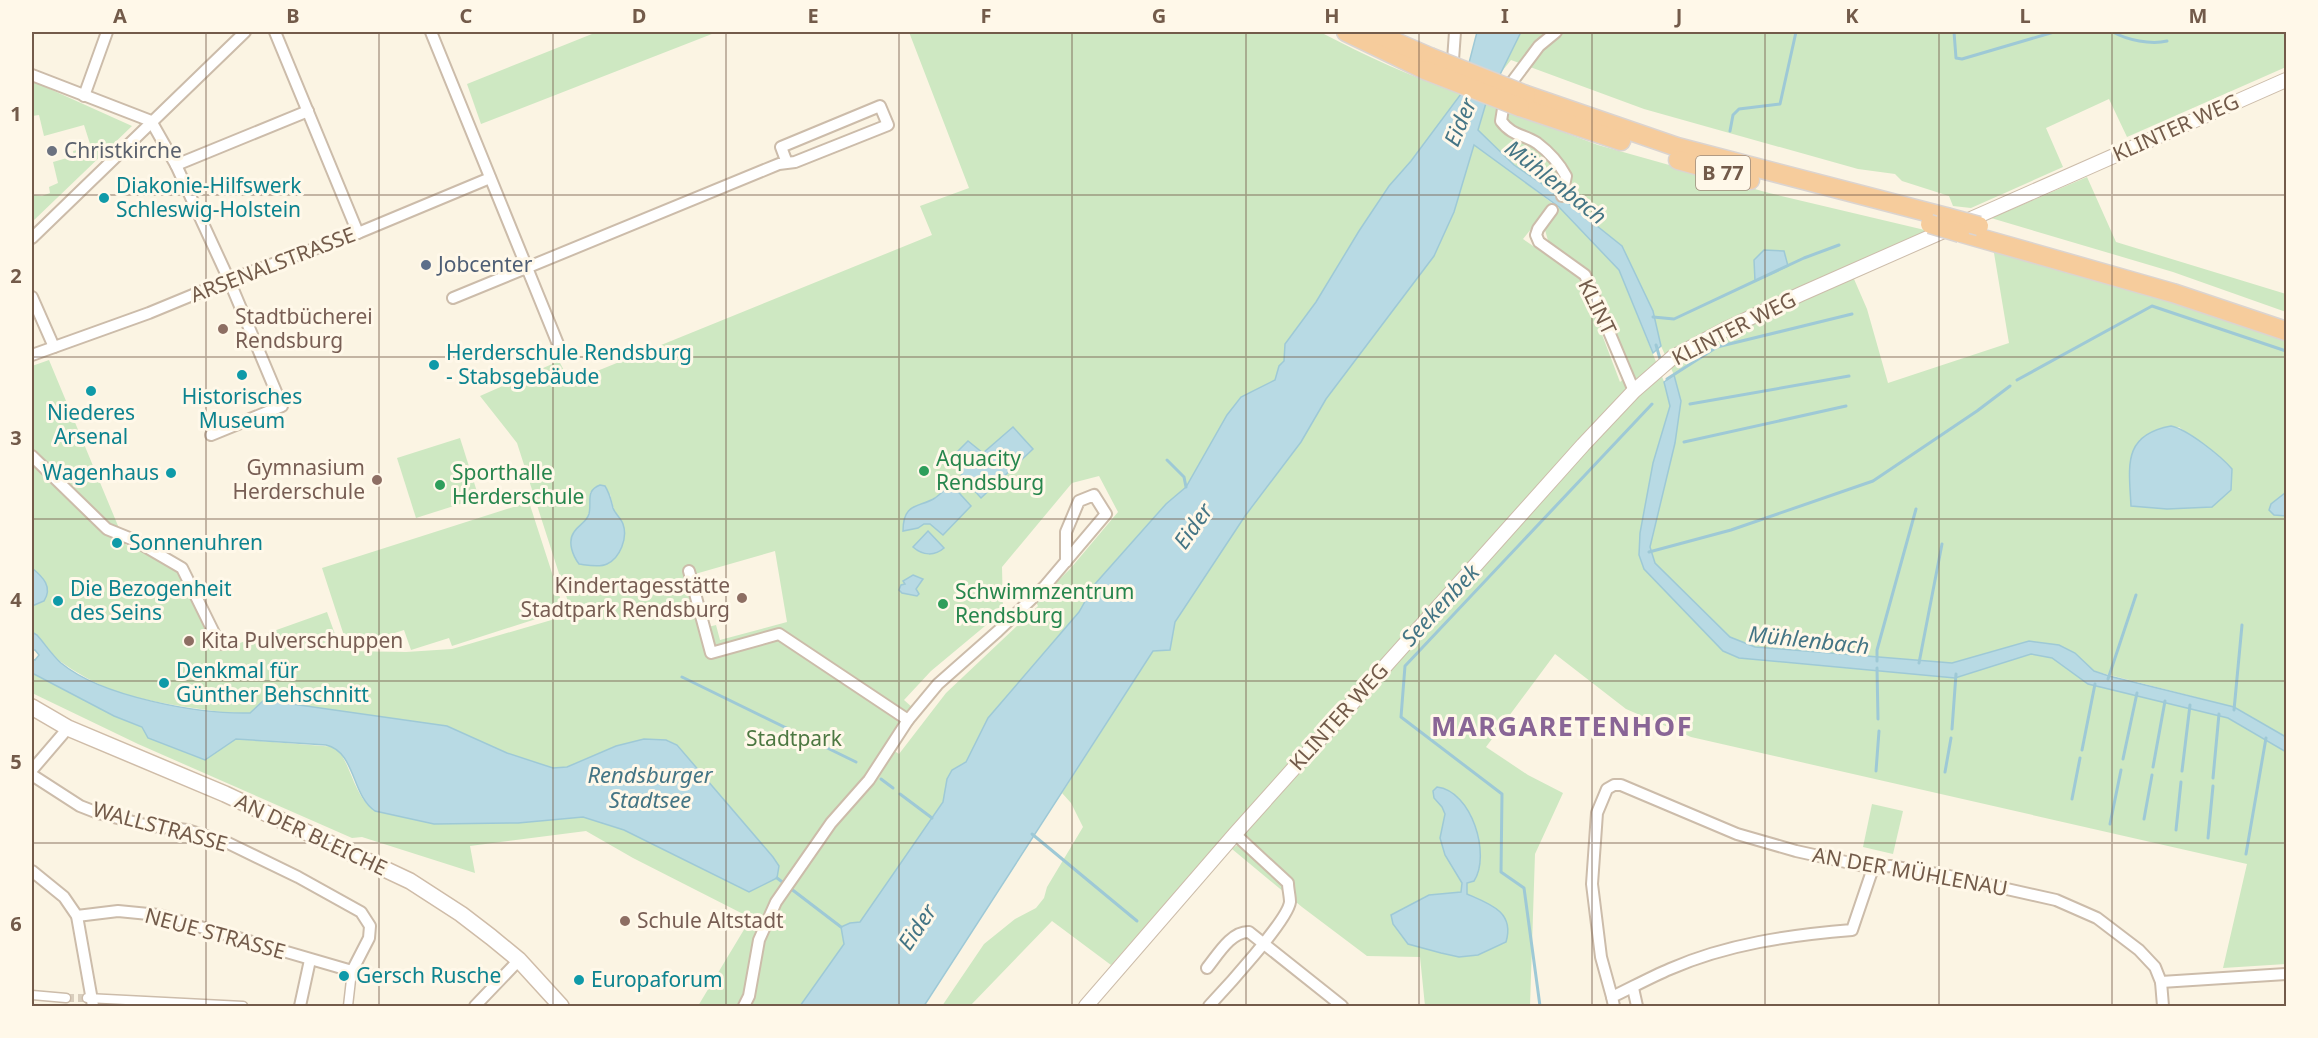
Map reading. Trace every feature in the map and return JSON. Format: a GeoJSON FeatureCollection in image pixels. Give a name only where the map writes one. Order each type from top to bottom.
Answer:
{"type":"FeatureCollection","features":[{"type":"Feature","properties":{"kind":"highway","name":"B 77"},"geometry":{"type":"LineString","coordinates":[[1346,32],[1675,159],[1938,221],[1979,226],[2176,281],[2286,319]]}},
{"type":"Feature","properties":{"kind":"highway","name":"B 77"},"geometry":{"type":"LineString","coordinates":[[1372,32],[1428,64]]}},
{"type":"Feature","properties":{"kind":"highway","name":"B 77"},"geometry":{"type":"LineString","coordinates":[[1938,221],[1962,233],[2173,293],[2286,331]]}},
{"type":"Feature","properties":{"kind":"main road","name":"AN DER BLEICHE"},"geometry":{"type":"LineString","coordinates":[[32,707],[68,728],[225,794],[410,881],[461,914],[519,960],[561,1006]]}},
{"type":"Feature","properties":{"kind":"street"},"geometry":{"type":"LineString","coordinates":[[84,96],[107,32]]}},
{"type":"Feature","properties":{"kind":"street"},"geometry":{"type":"LineString","coordinates":[[32,238],[104,170],[150,121],[245,32]]}},
{"type":"Feature","properties":{"kind":"street"},"geometry":{"type":"LineString","coordinates":[[274,32],[358,233]]}},
{"type":"Feature","properties":{"kind":"street"},"geometry":{"type":"LineString","coordinates":[[431,32],[558,344]]}},
{"type":"Feature","properties":{"kind":"street"},"geometry":{"type":"LineString","coordinates":[[1441,84],[1453,60],[1455,32]]}},
{"type":"Feature","properties":{"kind":"street"},"geometry":{"type":"LineString","coordinates":[[1556,32],[1539,46],[1506,90],[1501,121],[1509,131],[1536,142],[1559,162],[1566,176],[1562,196]]}},
{"type":"Feature","properties":{"kind":"street"},"geometry":{"type":"LineString","coordinates":[[32,75],[150,121],[176,165],[229,280],[282,406],[211,435]]}},
{"type":"Feature","properties":{"kind":"street","name":"KLINTER WEG"},"geometry":{"type":"LineString","coordinates":[[1087,1006],[1235,834],[1634,391],[1673,357],[1801,294],[2286,80]]}},
{"type":"Feature","properties":{"kind":"street"},"geometry":{"type":"LineString","coordinates":[[453,298],[778,164],[787,163],[795,162],[888,125],[880,106],[781,147],[787,163]]}},
{"type":"Feature","properties":{"kind":"street"},"geometry":{"type":"LineString","coordinates":[[176,165],[308,111]]}},
{"type":"Feature","properties":{"kind":"street","name":"ARSENALSTRASSE"},"geometry":{"type":"LineString","coordinates":[[32,355],[358,233],[490,178]]}},
{"type":"Feature","properties":{"kind":"street","name":"KLINT"},"geometry":{"type":"LineString","coordinates":[[1552,210],[1538,229],[1536,235],[1539,242],[1585,275],[1634,391]]}},
{"type":"Feature","properties":{"kind":"street"},"geometry":{"type":"LineString","coordinates":[[32,297],[54,347]]}},
{"type":"Feature","properties":{"kind":"street"},"geometry":{"type":"LineString","coordinates":[[32,456],[107,529],[134,540],[182,568],[216,637],[222,644]]}},
{"type":"Feature","properties":{"kind":"street"},"geometry":{"type":"LineString","coordinates":[[744,1006],[759,940],[776,902],[831,823],[869,780],[908,720],[938,684],[1045,586],[1066,562],[1106,514],[1094,495],[1079,501],[1066,532],[1066,562]]}},
{"type":"Feature","properties":{"kind":"street"},"geometry":{"type":"LineString","coordinates":[[689,572],[711,653],[779,634],[908,720]]}},
{"type":"Feature","properties":{"kind":"street"},"geometry":{"type":"LineString","coordinates":[[32,770],[68,728]]}},
{"type":"Feature","properties":{"kind":"street","name":"WALLSTRASSE"},"geometry":{"type":"LineString","coordinates":[[32,776],[80,806],[98,813],[145,825],[187,830],[228,843],[361,912],[370,926],[369,938],[352,971]]}},
{"type":"Feature","properties":{"kind":"street","name":"AN DER MÜHLENAU"},"geometry":{"type":"LineString","coordinates":[[1613,1002],[1601,957],[1592,884],[1597,813],[1607,789],[1614,784],[1737,834],[1796,851],[1873,868],[1890,866],[2056,900],[2097,918],[2139,950],[2155,967],[2161,982],[2163,1006]]}},
{"type":"Feature","properties":{"kind":"street"},"geometry":{"type":"LineString","coordinates":[[1209,1006],[1263,943],[1290,903],[1288,883],[1235,834]]}},
{"type":"Feature","properties":{"kind":"street"},"geometry":{"type":"LineString","coordinates":[[1613,1002],[1633,987],[1672,968],[1743,945],[1796,935],[1851,930],[1873,868]]}},
{"type":"Feature","properties":{"kind":"street"},"geometry":{"type":"LineString","coordinates":[[32,871],[64,897],[77,916],[90,1001],[243,1006]]}},
{"type":"Feature","properties":{"kind":"street","name":"NEUE STRASSE"},"geometry":{"type":"LineString","coordinates":[[77,916],[118,911],[159,915],[352,971]]}},
{"type":"Feature","properties":{"kind":"street"},"geometry":{"type":"LineString","coordinates":[[1207,968],[1238,933],[1249,932],[1342,1006]]}},
{"type":"Feature","properties":{"kind":"street"},"geometry":{"type":"LineString","coordinates":[[300,1006],[310,960]]}},
{"type":"Feature","properties":{"kind":"street"},"geometry":{"type":"LineString","coordinates":[[475,1006],[519,960]]}},
{"type":"Feature","properties":{"kind":"street"},"geometry":{"type":"LineString","coordinates":[[348,1006],[352,971]]}},
{"type":"Feature","properties":{"kind":"street"},"geometry":{"type":"LineString","coordinates":[[2161,982],[2286,974]]}},
{"type":"Feature","properties":{"kind":"street"},"geometry":{"type":"LineString","coordinates":[[1633,987],[1637,1006]]}},
{"type":"Feature","properties":{"kind":"street"},"geometry":{"type":"LineString","coordinates":[[32,995],[60,1001]]}},
{"type":"Feature","properties":{"kind":"green space"},"geometry":{"type":"Polygon","coordinates":[[[597,32],[717,32],[481,124],[467,84],[597,32]]]}},
{"type":"Feature","properties":{"kind":"green space","name":"Stadtpark"},"geometry":{"type":"Polygon","coordinates":[[[909,32],[1320,32],[1389,66],[1461,94],[1411,161],[1389,186],[1316,302],[1285,344],[1284,361],[1279,366],[1275,380],[1241,397],[1227,415],[1186,487],[1166,504],[1095,584],[1080,612],[988,718],[966,762],[947,779],[943,802],[860,923],[850,923],[842,935],[844,944],[800,1006],[698,1006],[751,918],[633,858],[586,831],[470,846],[475,873],[362,837],[352,838],[138,744],[32,693],[32,673],[114,716],[142,727],[236,739],[336,747],[362,798],[375,811],[434,824],[518,823],[583,817],[624,830],[749,892],[773,857],[677,745],[667,740],[644,739],[616,746],[567,767],[553,768],[507,753],[447,726],[264,700],[250,713],[226,712],[152,701],[94,682],[59,661],[41,639],[32,632],[32,366],[49,360],[126,545],[150,555],[179,572],[223,649],[327,612],[341,651],[406,652],[452,649],[572,614],[517,443],[480,396],[559,361],[570,382],[932,235],[920,206],[969,188],[909,32]],[[1099,476],[1072,483],[1002,567],[1003,611],[931,671],[904,700],[913,708],[887,746],[899,754],[946,693],[1038,606],[1036,602],[1070,569],[1118,512],[1099,476]],[[590,492],[587,519],[575,533],[571,543],[623,523],[614,510],[610,494],[590,492]],[[775,551],[695,574],[708,627],[716,625],[720,640],[787,622],[775,551]]]}},
{"type":"Feature","properties":{"kind":"green space"},"geometry":{"type":"Polygon","coordinates":[[[1521,32],[2286,32],[2286,67],[2127,137],[2109,99],[2046,128],[2063,167],[1971,208],[1953,206],[1949,196],[1902,181],[1895,174],[1858,169],[1644,109],[1511,60],[1499,75],[1521,32]]]}},
{"type":"Feature","properties":{"kind":"green space"},"geometry":{"type":"Polygon","coordinates":[[[32,81],[132,126],[32,222],[32,195],[42,196],[50,193],[49,187],[58,183],[53,162],[74,156],[73,151],[91,147],[84,125],[44,136],[39,115],[32,116],[32,81]]]}},
{"type":"Feature","properties":{"kind":"green space"},"geometry":{"type":"Polygon","coordinates":[[[1486,103],[1598,145],[1769,193],[1929,231],[1899,243],[1920,249],[1854,279],[1867,309],[1888,383],[2009,343],[1993,247],[2153,296],[2286,341],[2286,737],[2234,707],[2094,671],[2075,653],[2059,645],[2029,641],[1952,663],[1755,647],[1730,637],[1655,563],[1650,547],[1675,443],[1681,401],[1674,375],[1661,346],[1653,311],[1622,246],[1561,197],[1514,165],[1478,130],[1486,103]],[[2179,427],[2139,440],[2200,443],[2179,427]]]}},
{"type":"Feature","properties":{"kind":"green space"},"geometry":{"type":"Polygon","coordinates":[[[1474,144],[1552,203],[1523,239],[1581,279],[1620,382],[1630,372],[1588,273],[1549,244],[1545,230],[1559,207],[1619,270],[1667,389],[1670,406],[1653,463],[1639,555],[1644,569],[1723,651],[1739,658],[1955,678],[2031,654],[2052,658],[2088,684],[2228,718],[2286,752],[2286,964],[2223,968],[2247,864],[1691,737],[1626,709],[1555,654],[1486,747],[1528,775],[1563,793],[1535,854],[1530,1006],[1425,1006],[1420,957],[1367,956],[1302,907],[1232,849],[1246,838],[1231,829],[1111,965],[1052,921],[970,1006],[942,1006],[984,944],[1015,919],[1036,908],[1044,898],[1047,887],[1083,827],[1071,803],[1062,793],[1153,651],[1170,649],[1175,622],[1245,516],[1301,442],[1326,399],[1434,256],[1454,212],[1474,144]]]}},
{"type":"Feature","properties":{"kind":"green space"},"geometry":{"type":"Polygon","coordinates":[[[2087,177],[2116,242],[2286,294],[2286,312],[2173,272],[1991,218],[2087,177]]]}},
{"type":"Feature","properties":{"kind":"green space","name":"Sporthalle Herderschule"},"geometry":{"type":"Polygon","coordinates":[[[460,438],[479,498],[416,518],[397,458],[460,438]]]}},
{"type":"Feature","properties":{"kind":"green space"},"geometry":{"type":"Polygon","coordinates":[[[529,502],[564,610],[452,646],[449,638],[411,650],[404,630],[348,648],[322,568],[529,502]]]}},
{"type":"Feature","properties":{"kind":"green space"},"geometry":{"type":"Polygon","coordinates":[[[1872,804],[1903,811],[1893,854],[1863,847],[1872,804]]]}},
{"type":"Feature","properties":{"kind":"water","name":"Eider"},"geometry":{"type":"Polygon","coordinates":[[[1477,32],[1521,32],[1486,103],[1478,130],[1514,165],[1557,194],[1622,246],[1653,311],[1661,346],[1653,353],[1619,270],[1559,207],[1474,145],[1454,212],[1434,256],[1326,399],[1301,442],[1245,516],[1175,622],[1170,650],[1153,651],[924,1006],[800,1006],[844,944],[841,927],[860,922],[943,802],[947,779],[952,770],[966,762],[988,718],[1079,612],[1095,584],[1166,504],[1186,487],[1227,415],[1241,397],[1275,380],[1279,366],[1284,361],[1285,344],[1316,302],[1389,186],[1411,161],[1461,94],[1477,32]]]}},
{"type":"Feature","properties":{"kind":"water"},"geometry":{"type":"Polygon","coordinates":[[[1764,250],[1784,251],[1788,266],[1755,281],[1754,260],[1764,250]]]}},
{"type":"Feature","properties":{"kind":"water"},"geometry":{"type":"Polygon","coordinates":[[[1674,375],[1681,401],[1675,443],[1650,547],[1655,563],[1730,637],[1755,647],[1952,663],[2029,641],[2059,645],[2075,653],[2094,671],[2234,707],[2286,737],[2286,752],[2228,718],[2088,684],[2052,658],[2031,654],[1955,678],[1739,658],[1723,651],[1644,569],[1639,555],[1640,533],[1653,463],[1670,406],[1664,382],[1674,375]]]}},
{"type":"Feature","properties":{"kind":"water"},"geometry":{"type":"Polygon","coordinates":[[[2171,426],[2186,432],[2220,457],[2232,469],[2231,490],[2212,507],[2167,509],[2131,506],[2130,465],[2136,445],[2155,430],[2171,426]]]}},
{"type":"Feature","properties":{"kind":"water"},"geometry":{"type":"Polygon","coordinates":[[[1013,427],[1033,449],[981,498],[961,476],[963,472],[952,457],[968,441],[983,453],[1013,427]]]}},
{"type":"Feature","properties":{"kind":"water"},"geometry":{"type":"Polygon","coordinates":[[[951,484],[971,506],[943,535],[930,524],[903,531],[909,510],[935,498],[951,484]]]}},
{"type":"Feature","properties":{"kind":"water"},"geometry":{"type":"Polygon","coordinates":[[[600,485],[605,486],[614,510],[623,524],[624,541],[616,557],[607,564],[597,566],[579,564],[572,549],[572,536],[588,517],[592,490],[600,485]]]}},
{"type":"Feature","properties":{"kind":"water"},"geometry":{"type":"Polygon","coordinates":[[[2285,493],[2286,516],[2274,515],[2269,510],[2271,504],[2285,493]]]}},
{"type":"Feature","properties":{"kind":"water"},"geometry":{"type":"Polygon","coordinates":[[[928,531],[944,548],[929,554],[913,547],[928,531]]]}},
{"type":"Feature","properties":{"kind":"water"},"geometry":{"type":"Polygon","coordinates":[[[32,568],[46,583],[47,596],[44,601],[32,606],[32,568]]]}},
{"type":"Feature","properties":{"kind":"water"},"geometry":{"type":"Polygon","coordinates":[[[913,575],[923,579],[916,589],[919,594],[917,596],[902,593],[899,590],[901,585],[905,584],[903,581],[913,575]]]}},
{"type":"Feature","properties":{"kind":"water","name":"Rendsburger Stadtsee"},"geometry":{"type":"Polygon","coordinates":[[[32,632],[61,663],[79,675],[125,694],[178,707],[250,713],[264,700],[447,726],[507,753],[553,768],[567,767],[616,746],[644,739],[666,740],[677,745],[773,857],[779,866],[777,878],[749,892],[624,830],[583,817],[518,823],[434,824],[375,811],[361,795],[343,756],[336,749],[326,745],[236,739],[205,760],[148,738],[142,727],[114,716],[32,673],[32,659],[35,660],[39,655],[32,650],[32,632]]]}},
{"type":"Feature","properties":{"kind":"water"},"geometry":{"type":"Polygon","coordinates":[[[1437,787],[1449,791],[1460,800],[1475,826],[1479,841],[1479,870],[1474,881],[1467,883],[1467,894],[1498,910],[1507,923],[1506,942],[1478,955],[1459,957],[1408,944],[1393,924],[1391,915],[1429,895],[1461,892],[1462,883],[1445,855],[1440,838],[1445,814],[1434,798],[1433,791],[1437,787]]]}},
{"type":"Feature","properties":{"kind":"waterway"},"geometry":{"type":"LineString","coordinates":[[1730,131],[1733,115],[1739,109],[1780,104],[1796,32]]}},
{"type":"Feature","properties":{"kind":"waterway"},"geometry":{"type":"LineString","coordinates":[[1954,32],[1956,58],[1962,59],[2054,32]]}},
{"type":"Feature","properties":{"kind":"waterway"},"geometry":{"type":"LineString","coordinates":[[2113,32],[2139,41],[2167,41]]}},
{"type":"Feature","properties":{"kind":"waterway"},"geometry":{"type":"LineString","coordinates":[[1653,317],[1674,319],[1804,258],[1839,245]]}},
{"type":"Feature","properties":{"kind":"waterway"},"geometry":{"type":"LineString","coordinates":[[2017,380],[2152,306],[2286,351]]}},
{"type":"Feature","properties":{"kind":"waterway"},"geometry":{"type":"LineString","coordinates":[[1667,379],[1717,347],[1852,314]]}},
{"type":"Feature","properties":{"kind":"waterway","name":"Mühlenbach"},"geometry":{"type":"LineString","coordinates":[[1656,345],[1661,362]]}},
{"type":"Feature","properties":{"kind":"waterway"},"geometry":{"type":"LineString","coordinates":[[1690,404],[1849,376]]}},
{"type":"Feature","properties":{"kind":"waterway"},"geometry":{"type":"LineString","coordinates":[[1649,552],[1731,530],[1873,481],[2010,386]]}},
{"type":"Feature","properties":{"kind":"waterway","name":"Seekenbek"},"geometry":{"type":"LineString","coordinates":[[1540,1006],[1524,888],[1501,872],[1502,794],[1401,717],[1405,666],[1652,404]]}},
{"type":"Feature","properties":{"kind":"waterway"},"geometry":{"type":"LineString","coordinates":[[1684,442],[1846,406]]}},
{"type":"Feature","properties":{"kind":"waterway"},"geometry":{"type":"LineString","coordinates":[[1167,460],[1184,477],[1186,487]]}},
{"type":"Feature","properties":{"kind":"waterway"},"geometry":{"type":"LineString","coordinates":[[1877,661],[1877,650],[1916,509]]}},
{"type":"Feature","properties":{"kind":"waterway"},"geometry":{"type":"LineString","coordinates":[[1919,663],[1942,544]]}},
{"type":"Feature","properties":{"kind":"waterway"},"geometry":{"type":"LineString","coordinates":[[2108,679],[2136,595]]}},
{"type":"Feature","properties":{"kind":"waterway"},"geometry":{"type":"LineString","coordinates":[[2234,710],[2242,625]]}},
{"type":"Feature","properties":{"kind":"waterway"},"geometry":{"type":"LineString","coordinates":[[1877,668],[1878,719]]}},
{"type":"Feature","properties":{"kind":"waterway"},"geometry":{"type":"LineString","coordinates":[[1952,729],[1956,674]]}},
{"type":"Feature","properties":{"kind":"waterway"},"geometry":{"type":"LineString","coordinates":[[682,677],[856,762]]}},
{"type":"Feature","properties":{"kind":"waterway"},"geometry":{"type":"LineString","coordinates":[[2082,750],[2095,684]]}},
{"type":"Feature","properties":{"kind":"waterway"},"geometry":{"type":"LineString","coordinates":[[2123,759],[2137,693]]}},
{"type":"Feature","properties":{"kind":"waterway"},"geometry":{"type":"LineString","coordinates":[[2153,767],[2165,701]]}},
{"type":"Feature","properties":{"kind":"waterway"},"geometry":{"type":"LineString","coordinates":[[2182,771],[2190,705]]}},
{"type":"Feature","properties":{"kind":"waterway"},"geometry":{"type":"LineString","coordinates":[[2213,778],[2219,714]]}},
{"type":"Feature","properties":{"kind":"waterway"},"geometry":{"type":"LineString","coordinates":[[1876,771],[1879,731]]}},
{"type":"Feature","properties":{"kind":"waterway"},"geometry":{"type":"LineString","coordinates":[[1945,772],[1951,738]]}},
{"type":"Feature","properties":{"kind":"waterway"},"geometry":{"type":"LineString","coordinates":[[2246,854],[2266,738]]}},
{"type":"Feature","properties":{"kind":"waterway"},"geometry":{"type":"LineString","coordinates":[[2072,799],[2080,758]]}},
{"type":"Feature","properties":{"kind":"waterway"},"geometry":{"type":"LineString","coordinates":[[2110,824],[2121,770]]}},
{"type":"Feature","properties":{"kind":"waterway"},"geometry":{"type":"LineString","coordinates":[[2144,819],[2152,775]]}},
{"type":"Feature","properties":{"kind":"waterway"},"geometry":{"type":"LineString","coordinates":[[881,779],[893,788]]}},
{"type":"Feature","properties":{"kind":"waterway"},"geometry":{"type":"LineString","coordinates":[[2176,830],[2181,782]]}},
{"type":"Feature","properties":{"kind":"waterway"},"geometry":{"type":"LineString","coordinates":[[2208,838],[2213,786]]}},
{"type":"Feature","properties":{"kind":"waterway"},"geometry":{"type":"LineString","coordinates":[[900,794],[932,818]]}},
{"type":"Feature","properties":{"kind":"waterway"},"geometry":{"type":"LineString","coordinates":[[1032,834],[1137,921]]}},
{"type":"Feature","properties":{"kind":"waterway"},"geometry":{"type":"LineString","coordinates":[[777,878],[785,884]]}},
{"type":"Feature","properties":{"kind":"waterway"},"geometry":{"type":"LineString","coordinates":[[790,888],[841,927]]}},
{"type":"Feature","properties":{"kind":"tunnel"},"geometry":{"type":"LineString","coordinates":[[66,998],[87,998]]}},
{"type":"Feature","properties":{"kind":"place","name":"Christkirche"},"geometry":{"type":"Point","coordinates":[52,151]}},
{"type":"Feature","properties":{"kind":"place","name":"Diakonie-Hilfswerk Schleswig-Holstein"},"geometry":{"type":"Point","coordinates":[104,198]}},
{"type":"Feature","properties":{"kind":"place","name":"Jobcenter"},"geometry":{"type":"Point","coordinates":[426,265]}},
{"type":"Feature","properties":{"kind":"place","name":"Stadtbücherei Rendsburg"},"geometry":{"type":"Point","coordinates":[223,329]}},
{"type":"Feature","properties":{"kind":"place","name":"Herderschule Rendsburg - Stabsgebäude"},"geometry":{"type":"Point","coordinates":[434,365]}},
{"type":"Feature","properties":{"kind":"place","name":"Historisches Museum"},"geometry":{"type":"Point","coordinates":[242,375]}},
{"type":"Feature","properties":{"kind":"place","name":"Niederes Arsenal"},"geometry":{"type":"Point","coordinates":[91,391]}},
{"type":"Feature","properties":{"kind":"place","name":"Aquacity Rendsburg"},"geometry":{"type":"Point","coordinates":[924,471]}},
{"type":"Feature","properties":{"kind":"place","name":"Wagenhaus"},"geometry":{"type":"Point","coordinates":[171,473]}},
{"type":"Feature","properties":{"kind":"place","name":"Gymnasium Herderschule"},"geometry":{"type":"Point","coordinates":[377,480]}},
{"type":"Feature","properties":{"kind":"place","name":"Sporthalle Herderschule"},"geometry":{"type":"Point","coordinates":[440,485]}},
{"type":"Feature","properties":{"kind":"place","name":"Sonnenuhren"},"geometry":{"type":"Point","coordinates":[117,543]}},
{"type":"Feature","properties":{"kind":"place","name":"Kindertagesstätte Stadtpark Rendsburg"},"geometry":{"type":"Point","coordinates":[742,598]}},
{"type":"Feature","properties":{"kind":"place","name":"Die Bezogenheit des Seins"},"geometry":{"type":"Point","coordinates":[58,601]}},
{"type":"Feature","properties":{"kind":"place","name":"Schwimmzentrum Rendsburg"},"geometry":{"type":"Point","coordinates":[943,604]}},
{"type":"Feature","properties":{"kind":"place","name":"Kita Pulverschuppen"},"geometry":{"type":"Point","coordinates":[189,641]}},
{"type":"Feature","properties":{"kind":"place","name":"Denkmal für Günther Behschnitt"},"geometry":{"type":"Point","coordinates":[164,683]}},
{"type":"Feature","properties":{"kind":"place","name":"Schule Altstadt"},"geometry":{"type":"Point","coordinates":[625,921]}},
{"type":"Feature","properties":{"kind":"place","name":"Gersch Rusche"},"geometry":{"type":"Point","coordinates":[344,976]}},
{"type":"Feature","properties":{"kind":"place","name":"Europaforum"},"geometry":{"type":"Point","coordinates":[579,980]}},
{"type":"Feature","properties":{"kind":"district","name":"MARGARETENHOF"},"geometry":{"type":"Point","coordinates":[1562,727]}}]}
